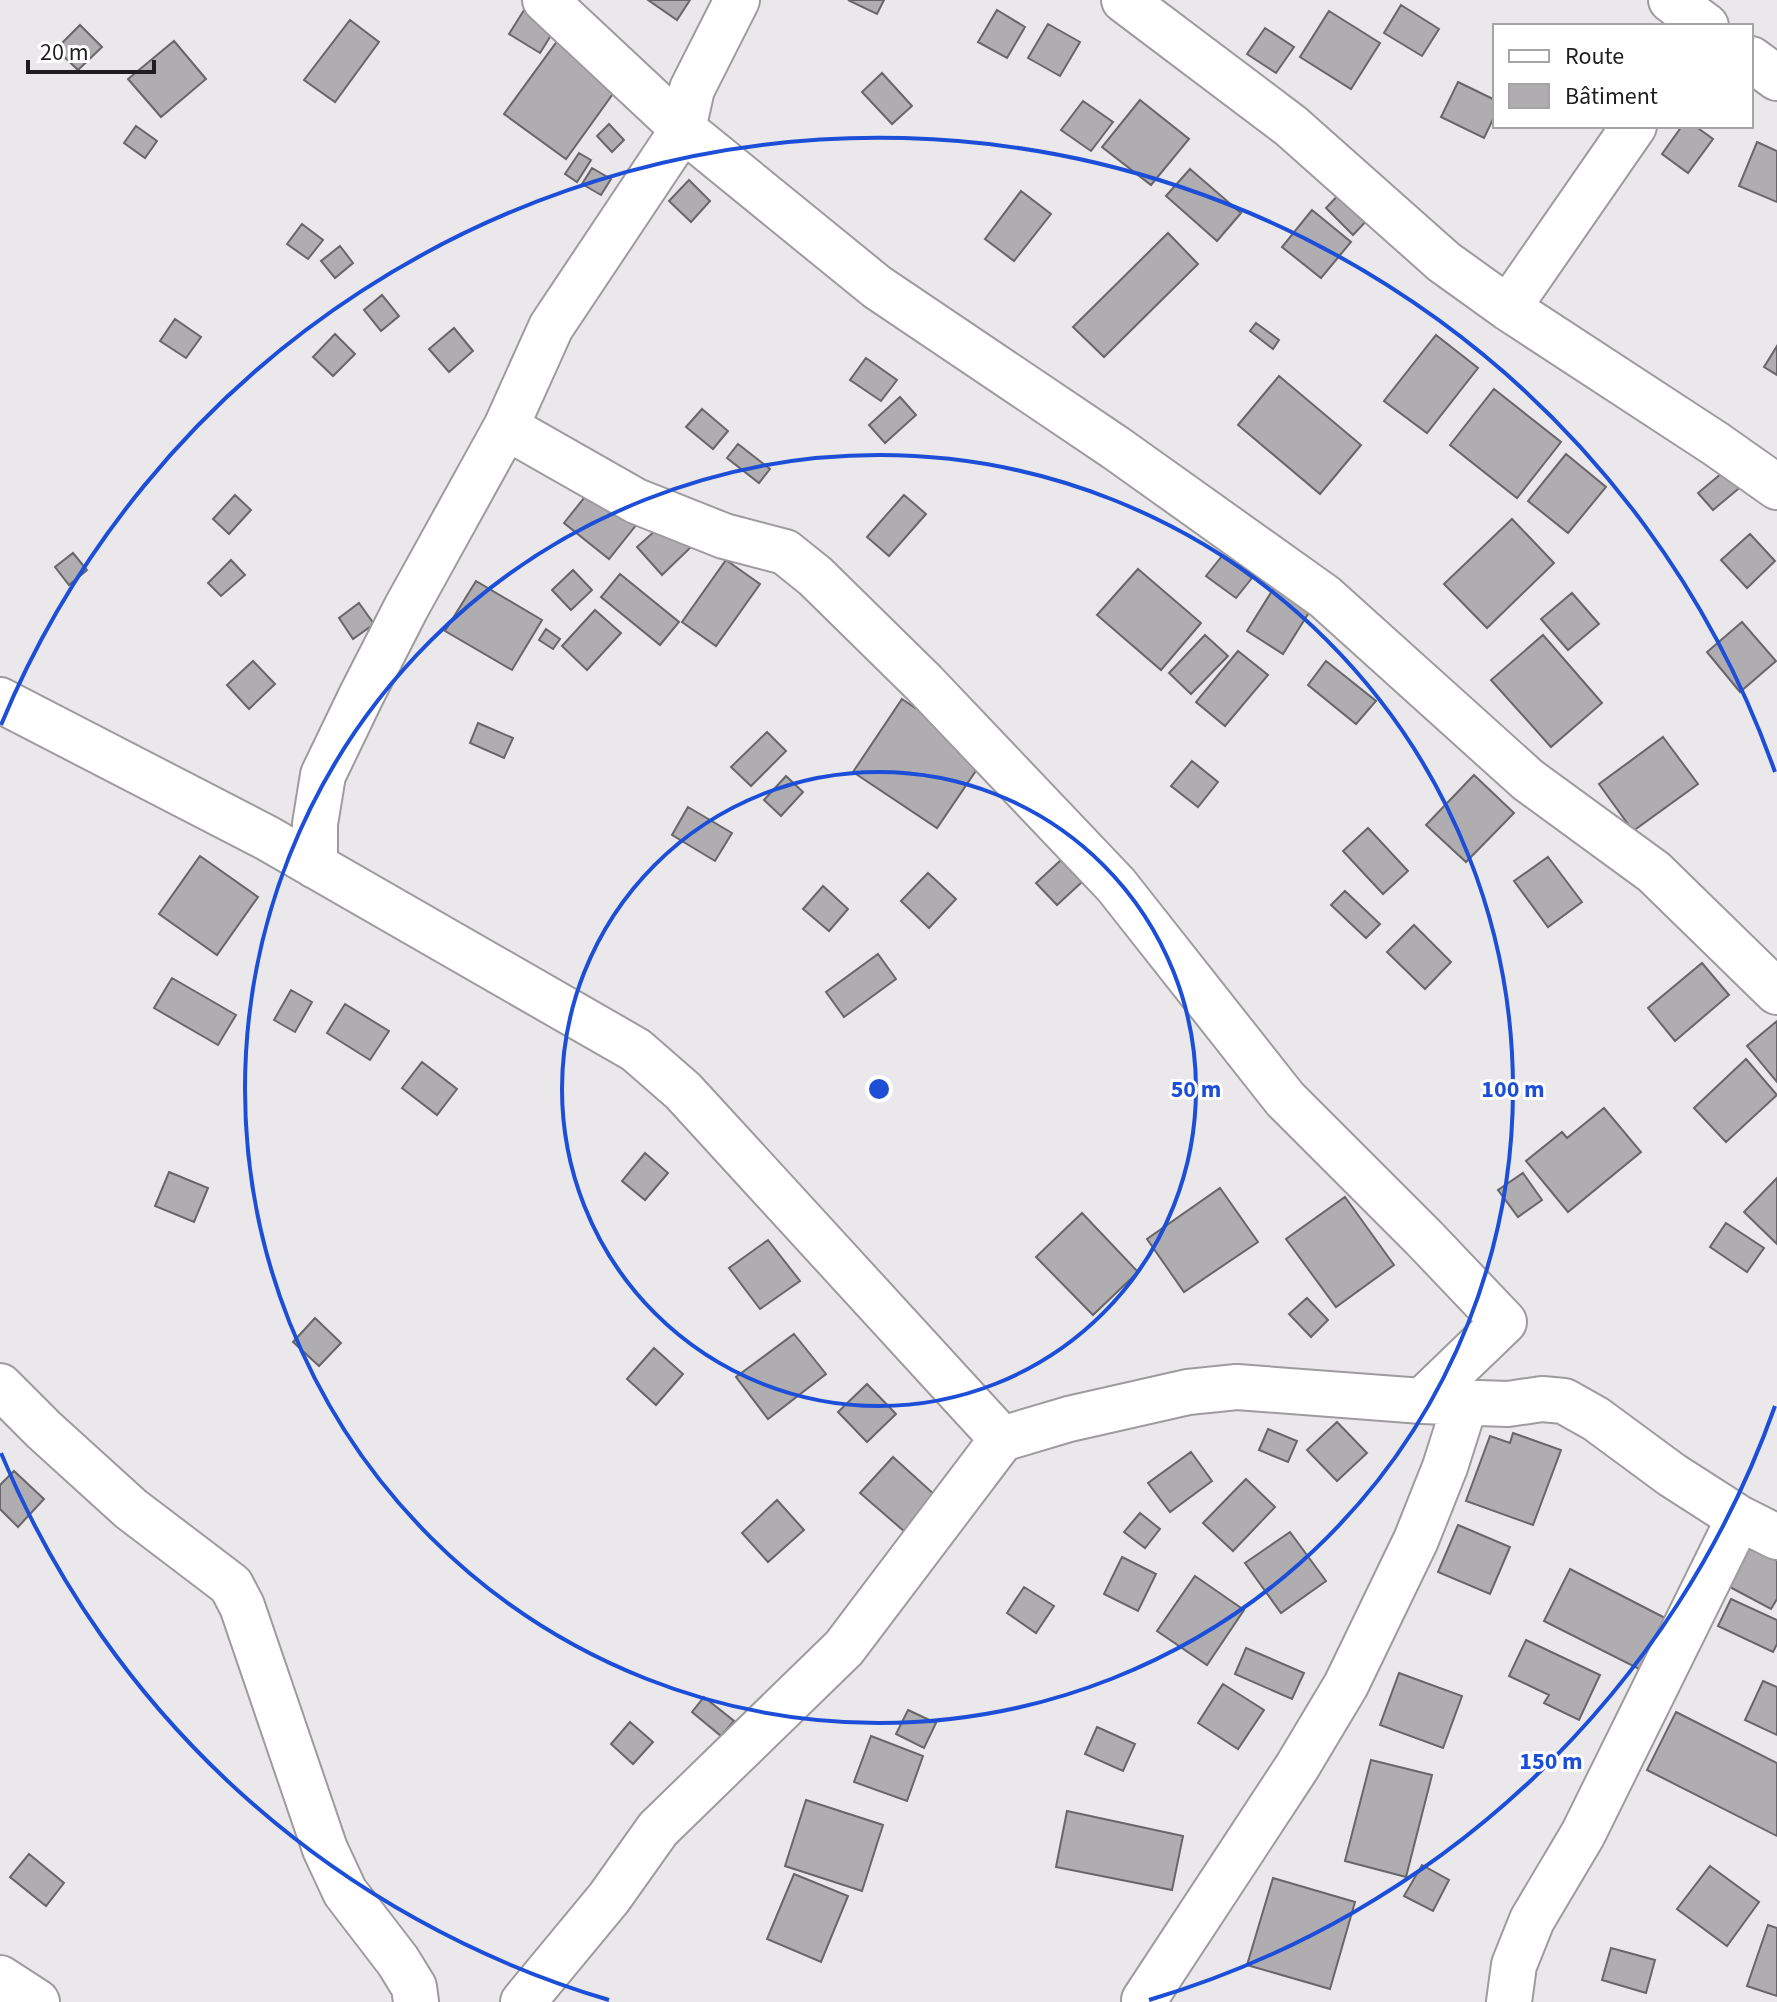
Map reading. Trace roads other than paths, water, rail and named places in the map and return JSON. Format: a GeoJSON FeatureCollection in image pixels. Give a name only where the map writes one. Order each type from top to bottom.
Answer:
{"type":"FeatureCollection","features":[{"type":"Feature","properties":{"kind":"street"},"geometry":{"type":"LineString","coordinates":[[545,0],[683,129],[877,287],[1116,448],[1325,597],[1528,780],[1654,872],[1777,992]]}},
{"type":"Feature","properties":{"kind":"street"},"geometry":{"type":"LineString","coordinates":[[315,866],[315,824],[323,775],[406,608],[506,427],[551,327],[683,129],[692,89],[737,0]]}},
{"type":"Feature","properties":{"kind":"street"},"geometry":{"type":"LineString","coordinates":[[1124,0],[1291,126],[1444,262],[1777,487]]}},
{"type":"Feature","properties":{"kind":"street"},"geometry":{"type":"LineString","coordinates":[[1753,60],[1777,78]]}},
{"type":"Feature","properties":{"kind":"street"},"geometry":{"type":"LineString","coordinates":[[1508,308],[1633,128]]}},
{"type":"Feature","properties":{"kind":"street"},"geometry":{"type":"LineString","coordinates":[[506,427],[636,501],[724,536],[785,552],[815,576],[924,683],[1116,885],[1285,1099],[1504,1322],[1422,1401]]}},
{"type":"Feature","properties":{"kind":"street"},"geometry":{"type":"LineString","coordinates":[[0,700],[315,866],[636,1050],[683,1091],[1002,1439]]}},
{"type":"Feature","properties":{"kind":"street"},"geometry":{"type":"LineString","coordinates":[[0,1386],[131,1509],[231,1585],[242,1606],[325,1849],[345,1892],[414,1987],[416,2002]]}},
{"type":"Feature","properties":{"kind":"street"},"geometry":{"type":"LineString","coordinates":[[523,2002],[609,1898],[658,1829],[844,1648],[1002,1439],[1069,1419],[1188,1392],[1237,1387],[1422,1401],[1508,1404],[1542,1399],[1564,1401],[1596,1419],[1672,1475],[1739,1518],[1777,1537]]}},
{"type":"Feature","properties":{"kind":"street"},"geometry":{"type":"LineString","coordinates":[[1144,2000],[1297,1767],[1346,1685],[1416,1540],[1445,1467],[1466,1401]]}},
{"type":"Feature","properties":{"kind":"street"},"geometry":{"type":"LineString","coordinates":[[1509,2002],[1514,1965],[1532,1920],[1583,1834],[1739,1518]]}},
{"type":"Feature","properties":{"kind":"street"},"geometry":{"type":"LineString","coordinates":[[0,1978],[37,2002]]}}]}
